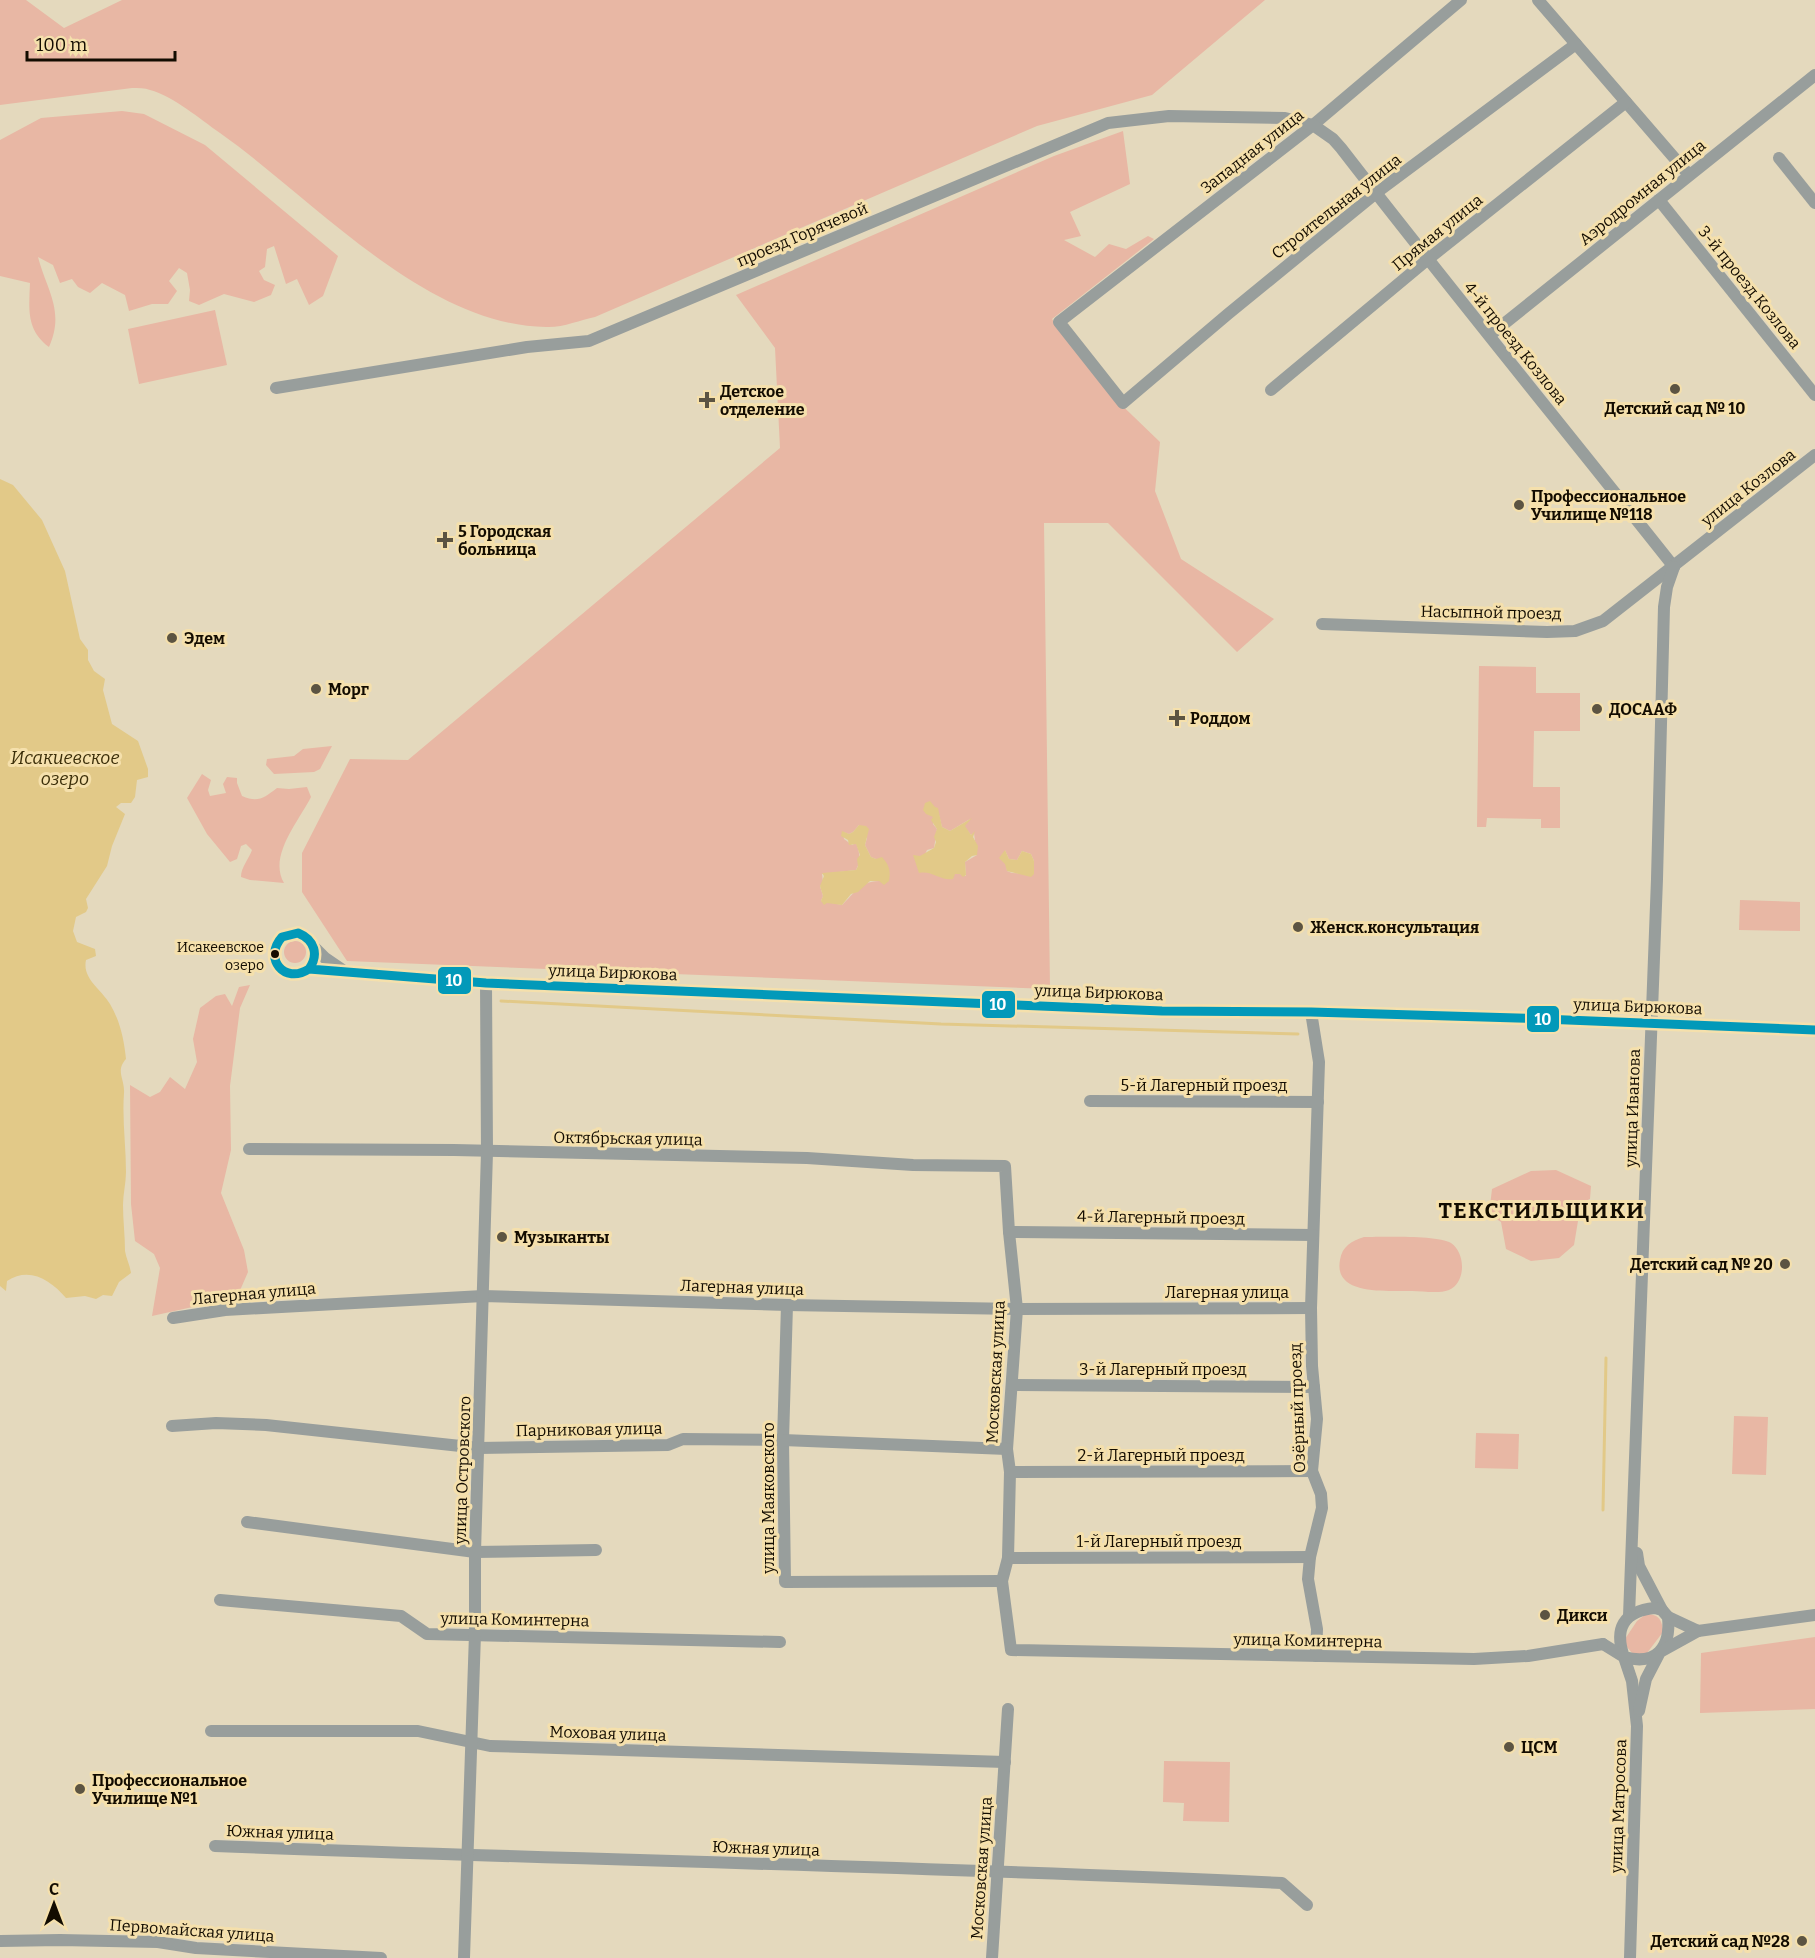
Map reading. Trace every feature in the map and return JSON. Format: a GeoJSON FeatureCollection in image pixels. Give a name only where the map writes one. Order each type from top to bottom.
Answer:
{"type":"FeatureCollection","features":[{"type":"Feature","properties":{"kind":"street","name":"Западная улица"},"geometry":{"type":"LineString","coordinates":[[1124,402],[1059,322],[1313,125],[1461,0]]}},
{"type":"Feature","properties":{"kind":"street"},"geometry":{"type":"LineString","coordinates":[[1538,0],[1689,175]]}},
{"type":"Feature","properties":{"kind":"street","name":"Строительная улица"},"geometry":{"type":"LineString","coordinates":[[1124,402],[1376,193],[1576,44]]}},
{"type":"Feature","properties":{"kind":"street","name":"Аэродромная улица"},"geometry":{"type":"LineString","coordinates":[[1490,335],[1815,75]]}},
{"type":"Feature","properties":{"kind":"street","name":"Прямая улица"},"geometry":{"type":"LineString","coordinates":[[1271,390],[1427,260],[1626,102]]}},
{"type":"Feature","properties":{"kind":"street","name":"проезд Горячевой"},"geometry":{"type":"LineString","coordinates":[[276,388],[528,347],[589,341],[1108,123],[1169,116],[1285,118],[1313,125],[1333,139]]}},
{"type":"Feature","properties":{"kind":"street","name":"4-й проезд Козлова"},"geometry":{"type":"LineString","coordinates":[[1333,139],[1427,260],[1490,335],[1674,567]]}},
{"type":"Feature","properties":{"kind":"street"},"geometry":{"type":"LineString","coordinates":[[1779,158],[1815,203]]}},
{"type":"Feature","properties":{"kind":"street","name":"3-й проезд Козлова"},"geometry":{"type":"LineString","coordinates":[[1659,200],[1815,395]]}},
{"type":"Feature","properties":{"kind":"street","name":"улица Козлова"},"geometry":{"type":"LineString","coordinates":[[1674,567],[1815,455]]}},
{"type":"Feature","properties":{"kind":"street","name":"Насыпной проезд"},"geometry":{"type":"LineString","coordinates":[[1322,624],[1575,631],[1604,621],[1674,567]]}},
{"type":"Feature","properties":{"kind":"street","name":"улица Иванова"},"geometry":{"type":"LineString","coordinates":[[1626,1620],[1633,1531],[1657,879],[1664,607],[1667,587],[1674,567]]}},
{"type":"Feature","properties":{"kind":"street","name":"улица Бирюкова"},"geometry":{"type":"LineString","coordinates":[[345,972],[325,958],[305,936],[294,933],[282,937],[274,949],[277,965],[286,973],[295,974],[309,969],[345,972],[486,983],[1162,1011],[1311,1012],[1815,1030]]}},
{"type":"Feature","properties":{"kind":"street"},"geometry":{"type":"LineString","coordinates":[[309,969],[315,956],[314,947]]}},
{"type":"Feature","properties":{"kind":"street","name":"улица Островского"},"geometry":{"type":"LineString","coordinates":[[464,1958],[487,1152],[486,983]]}},
{"type":"Feature","properties":{"kind":"street","name":"Озёрный проезд"},"geometry":{"type":"LineString","coordinates":[[1311,1012],[1319,1062],[1311,1308],[1317,1419],[1312,1471],[1321,1494],[1322,1508],[1310,1557],[1308,1579],[1317,1629],[1316,1656]]}},
{"type":"Feature","properties":{"kind":"street","name":"5-й Лагерный проезд"},"geometry":{"type":"LineString","coordinates":[[1090,1101],[1318,1102]]}},
{"type":"Feature","properties":{"kind":"street","name":"Октябрьская улица"},"geometry":{"type":"LineString","coordinates":[[249,1149],[807,1158],[914,1165],[1005,1166]]}},
{"type":"Feature","properties":{"kind":"street","name":"Московская улица"},"geometry":{"type":"LineString","coordinates":[[1005,1166],[1017,1309],[1007,1449],[1010,1472],[1008,1558],[1002,1581],[1011,1650]]}},
{"type":"Feature","properties":{"kind":"street","name":"4-й Лагерный проезд"},"geometry":{"type":"LineString","coordinates":[[1009,1232],[1313,1235]]}},
{"type":"Feature","properties":{"kind":"street","name":"Лагерная улица"},"geometry":{"type":"LineString","coordinates":[[173,1318],[225,1310],[483,1296],[1017,1309],[1311,1308]]}},
{"type":"Feature","properties":{"kind":"street","name":"улица Маяковского"},"geometry":{"type":"LineString","coordinates":[[787,1305],[783,1440],[785,1581],[1002,1581]]}},
{"type":"Feature","properties":{"kind":"street","name":"3-й Лагерный проезд"},"geometry":{"type":"LineString","coordinates":[[1012,1384],[1314,1387]]}},
{"type":"Feature","properties":{"kind":"street","name":"Парниковая улица"},"geometry":{"type":"LineString","coordinates":[[172,1426],[216,1423],[266,1425],[479,1448],[668,1445],[683,1439],[783,1440],[1007,1449]]}},
{"type":"Feature","properties":{"kind":"street","name":"2-й Лагерный проезд"},"geometry":{"type":"LineString","coordinates":[[1010,1472],[1312,1471]]}},
{"type":"Feature","properties":{"kind":"street"},"geometry":{"type":"LineString","coordinates":[[247,1522],[476,1552],[597,1550]]}},
{"type":"Feature","properties":{"kind":"street"},"geometry":{"type":"LineString","coordinates":[[1633,1531],[1639,1566],[1665,1614],[1669,1629],[1665,1644],[1646,1679],[1637,1720]]}},
{"type":"Feature","properties":{"kind":"street","name":"1-й Лагерный проезд"},"geometry":{"type":"LineString","coordinates":[[1008,1558],[1310,1557]]}},
{"type":"Feature","properties":{"kind":"street","name":"улица Коминтерна"},"geometry":{"type":"LineString","coordinates":[[220,1600],[401,1616],[427,1634],[780,1642]]}},
{"type":"Feature","properties":{"kind":"street"},"geometry":{"type":"LineString","coordinates":[[1698,1631],[1655,1608],[1646,1609],[1626,1620],[1603,1644],[1624,1657],[1638,1661],[1652,1658],[1698,1631],[1815,1615]]}},
{"type":"Feature","properties":{"kind":"street"},"geometry":{"type":"LineString","coordinates":[[1624,1657],[1618,1642],[1619,1632],[1626,1620]]}},
{"type":"Feature","properties":{"kind":"street","name":"улица Коминтерна"},"geometry":{"type":"LineString","coordinates":[[1011,1650],[1474,1659],[1528,1656],[1603,1644]]}},
{"type":"Feature","properties":{"kind":"street","name":"улица Матросова"},"geometry":{"type":"LineString","coordinates":[[1624,1657],[1632,1681],[1637,1720],[1630,1958]]}},
{"type":"Feature","properties":{"kind":"street","name":"Московская улица"},"geometry":{"type":"LineString","coordinates":[[992,1958],[1008,1709]]}},
{"type":"Feature","properties":{"kind":"street","name":"Моховая улица"},"geometry":{"type":"LineString","coordinates":[[211,1731],[418,1731],[490,1746],[1005,1762]]}},
{"type":"Feature","properties":{"kind":"street","name":"Южная улица"},"geometry":{"type":"LineString","coordinates":[[215,1846],[468,1856],[998,1871],[1282,1883],[1307,1905]]}},
{"type":"Feature","properties":{"kind":"street","name":"Первомайская улица"},"geometry":{"type":"LineString","coordinates":[[0,1941],[158,1942],[192,1953],[381,1958]]}},
{"type":"Feature","properties":{"kind":"shaded area"},"geometry":{"type":"Polygon","coordinates":[[[0,0],[26,0],[64,28],[122,0],[1265,0],[1152,95],[1037,126],[595,317],[565,325],[546,327],[501,321],[457,305],[414,282],[373,254],[220,133],[159,93],[132,88],[0,105],[0,0]]]}},
{"type":"Feature","properties":{"kind":"shaded area"},"geometry":{"type":"Polygon","coordinates":[[[122,111],[144,114],[205,145],[338,256],[323,296],[309,305],[297,279],[286,284],[274,246],[267,249],[265,267],[259,271],[264,280],[275,285],[271,295],[254,302],[224,294],[199,305],[189,301],[187,273],[179,268],[169,281],[177,291],[168,304],[152,304],[129,311],[125,295],[102,283],[90,293],[78,287],[72,279],[60,283],[53,265],[38,257],[55,312],[55,323],[49,347],[36,333],[30,318],[30,283],[0,276],[0,140],[41,118],[122,111]]]}},
{"type":"Feature","properties":{"kind":"shaded area"},"geometry":{"type":"Polygon","coordinates":[[[1123,131],[1130,184],[1070,212],[1081,236],[1064,240],[1095,257],[1109,244],[1126,249],[1148,236],[1154,239],[1052,319],[1106,390],[1160,442],[1155,491],[1181,559],[1274,619],[1237,652],[1108,523],[1044,523],[1050,989],[347,961],[302,892],[302,853],[350,759],[408,760],[780,448],[775,348],[736,295],[1054,156],[1123,131]],[[939,815],[933,817],[933,824],[937,829],[934,848],[927,850],[918,869],[933,874],[966,876],[965,862],[977,855],[974,833],[971,835],[964,826],[970,819],[950,831],[942,827],[939,815]],[[859,825],[849,834],[843,832],[844,839],[852,845],[856,843],[859,857],[858,867],[856,870],[822,874],[823,882],[820,886],[823,896],[821,901],[842,905],[862,886],[879,881],[876,859],[871,857],[865,845],[867,838],[859,825]],[[1005,850],[1007,871],[1034,874],[1034,861],[1031,854],[1022,851],[1017,860],[1009,859],[1005,850]]]}},
{"type":"Feature","properties":{"kind":"shaded area"},"geometry":{"type":"Polygon","coordinates":[[[215,310],[227,365],[139,384],[128,329],[215,310]]]}},
{"type":"Feature","properties":{"kind":"shaded area"},"geometry":{"type":"Polygon","coordinates":[[[1479,666],[1536,667],[1536,693],[1580,693],[1580,731],[1534,731],[1533,787],[1560,787],[1560,828],[1541,828],[1541,819],[1487,818],[1486,827],[1477,827],[1479,666]]]}},
{"type":"Feature","properties":{"kind":"shaded area"},"geometry":{"type":"Polygon","coordinates":[[[332,746],[320,769],[314,772],[274,774],[266,765],[267,759],[294,756],[303,749],[332,746]]]}},
{"type":"Feature","properties":{"kind":"shaded area"},"geometry":{"type":"Polygon","coordinates":[[[202,774],[211,780],[208,790],[210,796],[226,793],[223,784],[227,777],[237,778],[242,796],[252,799],[264,797],[277,788],[307,787],[311,797],[282,850],[280,873],[284,883],[241,877],[252,850],[246,844],[241,846],[237,859],[230,862],[207,834],[187,798],[202,774]]]}},
{"type":"Feature","properties":{"kind":"shaded area"},"geometry":{"type":"Polygon","coordinates":[[[1740,900],[1800,902],[1800,931],[1739,930],[1740,900]]]}},
{"type":"Feature","properties":{"kind":"shaded area"},"geometry":{"type":"Polygon","coordinates":[[[295,941],[303,944],[306,952],[303,960],[295,963],[287,960],[284,952],[287,944],[295,941]]]}},
{"type":"Feature","properties":{"kind":"shaded area"},"geometry":{"type":"Polygon","coordinates":[[[250,985],[240,1008],[230,1086],[231,1150],[221,1193],[244,1250],[248,1272],[238,1295],[227,1302],[206,1304],[152,1316],[160,1268],[154,1254],[135,1241],[131,1204],[130,1085],[150,1097],[160,1092],[170,1077],[185,1089],[197,1062],[193,1039],[200,1008],[216,996],[225,994],[232,1006],[239,987],[250,985]]]}},
{"type":"Feature","properties":{"kind":"shaded area"},"geometry":{"type":"Polygon","coordinates":[[[1556,1170],[1591,1186],[1590,1199],[1581,1203],[1574,1245],[1559,1258],[1531,1261],[1506,1249],[1501,1222],[1489,1214],[1492,1189],[1531,1171],[1556,1170]]]}},
{"type":"Feature","properties":{"kind":"shaded area"},"geometry":{"type":"Polygon","coordinates":[[[1364,1237],[1423,1238],[1451,1243],[1461,1260],[1459,1281],[1449,1290],[1435,1292],[1378,1291],[1354,1286],[1345,1280],[1340,1272],[1340,1260],[1348,1245],[1364,1237]]]}},
{"type":"Feature","properties":{"kind":"shaded area"},"geometry":{"type":"Polygon","coordinates":[[[1734,1416],[1768,1417],[1766,1475],[1732,1474],[1734,1416]]]}},
{"type":"Feature","properties":{"kind":"shaded area"},"geometry":{"type":"Polygon","coordinates":[[[1476,1433],[1519,1434],[1518,1469],[1475,1468],[1476,1433]]]}},
{"type":"Feature","properties":{"kind":"shaded area"},"geometry":{"type":"Polygon","coordinates":[[[1646,1614],[1659,1618],[1663,1632],[1647,1653],[1642,1655],[1632,1653],[1625,1639],[1637,1621],[1646,1614]]]}},
{"type":"Feature","properties":{"kind":"shaded area"},"geometry":{"type":"Polygon","coordinates":[[[1815,1637],[1815,1709],[1700,1713],[1701,1653],[1815,1637]]]}},
{"type":"Feature","properties":{"kind":"shaded area"},"geometry":{"type":"Polygon","coordinates":[[[1164,1761],[1230,1762],[1229,1822],[1183,1821],[1184,1803],[1163,1802],[1164,1761]]]}},
{"type":"Feature","properties":{"kind":"water","name":"Исакиевское озеро"},"geometry":{"type":"Polygon","coordinates":[[[0,479],[13,485],[42,520],[65,571],[80,639],[88,650],[88,660],[94,671],[105,679],[103,690],[112,724],[138,741],[148,769],[148,777],[137,780],[135,797],[131,803],[121,803],[116,807],[125,814],[112,846],[107,866],[86,899],[88,908],[86,912],[76,917],[73,931],[77,942],[95,949],[96,956],[86,960],[87,973],[113,1010],[121,1030],[126,1059],[121,1067],[124,1088],[126,1172],[123,1211],[125,1251],[131,1273],[119,1282],[112,1296],[103,1295],[96,1299],[85,1296],[66,1298],[47,1281],[31,1275],[15,1277],[7,1281],[6,1291],[0,1286],[0,479]]]}},
{"type":"Feature","properties":{"kind":"water"},"geometry":{"type":"Polygon","coordinates":[[[930,801],[938,808],[942,827],[950,831],[972,818],[965,826],[971,835],[975,831],[973,837],[978,846],[977,855],[965,862],[966,875],[963,877],[955,874],[953,879],[948,879],[924,872],[919,873],[913,855],[920,856],[934,848],[936,842],[934,837],[937,829],[931,820],[933,817],[923,810],[925,803],[930,801]]]}},
{"type":"Feature","properties":{"kind":"water"},"geometry":{"type":"Polygon","coordinates":[[[859,825],[869,829],[865,845],[871,857],[876,859],[882,857],[886,863],[890,871],[889,881],[884,885],[879,881],[870,881],[858,892],[851,894],[842,905],[827,903],[824,905],[821,901],[823,896],[820,886],[824,876],[822,873],[856,870],[858,866],[857,859],[860,855],[856,844],[849,845],[848,840],[841,836],[842,831],[849,834],[859,825]]]}},
{"type":"Feature","properties":{"kind":"water"},"geometry":{"type":"Polygon","coordinates":[[[1005,850],[1009,859],[1017,860],[1022,851],[1031,854],[1034,861],[1034,874],[1031,877],[1007,871],[1005,864],[999,858],[1005,850]]]}},
{"type":"Feature","properties":{"kind":"waterway"},"geometry":{"type":"LineString","coordinates":[[501,1001],[941,1024],[1298,1034]]}},
{"type":"Feature","properties":{"kind":"waterway"},"geometry":{"type":"LineString","coordinates":[[1603,1510],[1606,1358]]}},
{"type":"Feature","properties":{"kind":"transit line","name":"10"},"geometry":{"type":"LineString","coordinates":[[309,969],[314,958],[312,944],[298,933],[282,937],[277,945],[276,961],[279,967],[292,974],[309,969],[486,983],[1162,1011],[1311,1012],[1815,1030]]}},
{"type":"Feature","properties":{"kind":"place","name":"Детский сад № 10"},"geometry":{"type":"Point","coordinates":[1675,389]}},
{"type":"Feature","properties":{"kind":"place","name":"Детское отделение"},"geometry":{"type":"Point","coordinates":[707,400]}},
{"type":"Feature","properties":{"kind":"place","name":"Профессиональное Училище №118"},"geometry":{"type":"Point","coordinates":[1519,505]}},
{"type":"Feature","properties":{"kind":"place","name":"5 Городская больница"},"geometry":{"type":"Point","coordinates":[445,540]}},
{"type":"Feature","properties":{"kind":"place","name":"Эдем"},"geometry":{"type":"Point","coordinates":[172,638]}},
{"type":"Feature","properties":{"kind":"place","name":"Морг"},"geometry":{"type":"Point","coordinates":[316,689]}},
{"type":"Feature","properties":{"kind":"place","name":"ДОСААФ"},"geometry":{"type":"Point","coordinates":[1597,709]}},
{"type":"Feature","properties":{"kind":"place","name":"Роддом"},"geometry":{"type":"Point","coordinates":[1177,718]}},
{"type":"Feature","properties":{"kind":"place","name":"Женск.консультация"},"geometry":{"type":"Point","coordinates":[1298,927]}},
{"type":"Feature","properties":{"kind":"place","name":"Исакеевское озеро"},"geometry":{"type":"Point","coordinates":[275,954]}},
{"type":"Feature","properties":{"kind":"place","name":"Музыканты"},"geometry":{"type":"Point","coordinates":[502,1237]}},
{"type":"Feature","properties":{"kind":"place","name":"Детский сад № 20"},"geometry":{"type":"Point","coordinates":[1785,1264]}},
{"type":"Feature","properties":{"kind":"place","name":"Дикси"},"geometry":{"type":"Point","coordinates":[1545,1615]}},
{"type":"Feature","properties":{"kind":"place","name":"ЦСМ"},"geometry":{"type":"Point","coordinates":[1509,1747]}},
{"type":"Feature","properties":{"kind":"place","name":"Профессиональное Училище №1"},"geometry":{"type":"Point","coordinates":[80,1789]}},
{"type":"Feature","properties":{"kind":"place","name":"Детский сад №28"},"geometry":{"type":"Point","coordinates":[1802,1941]}},
{"type":"Feature","properties":{"kind":"district","name":"ТЕКСТИЛЬЩИКИ"},"geometry":{"type":"Point","coordinates":[1542,1210]}}]}
